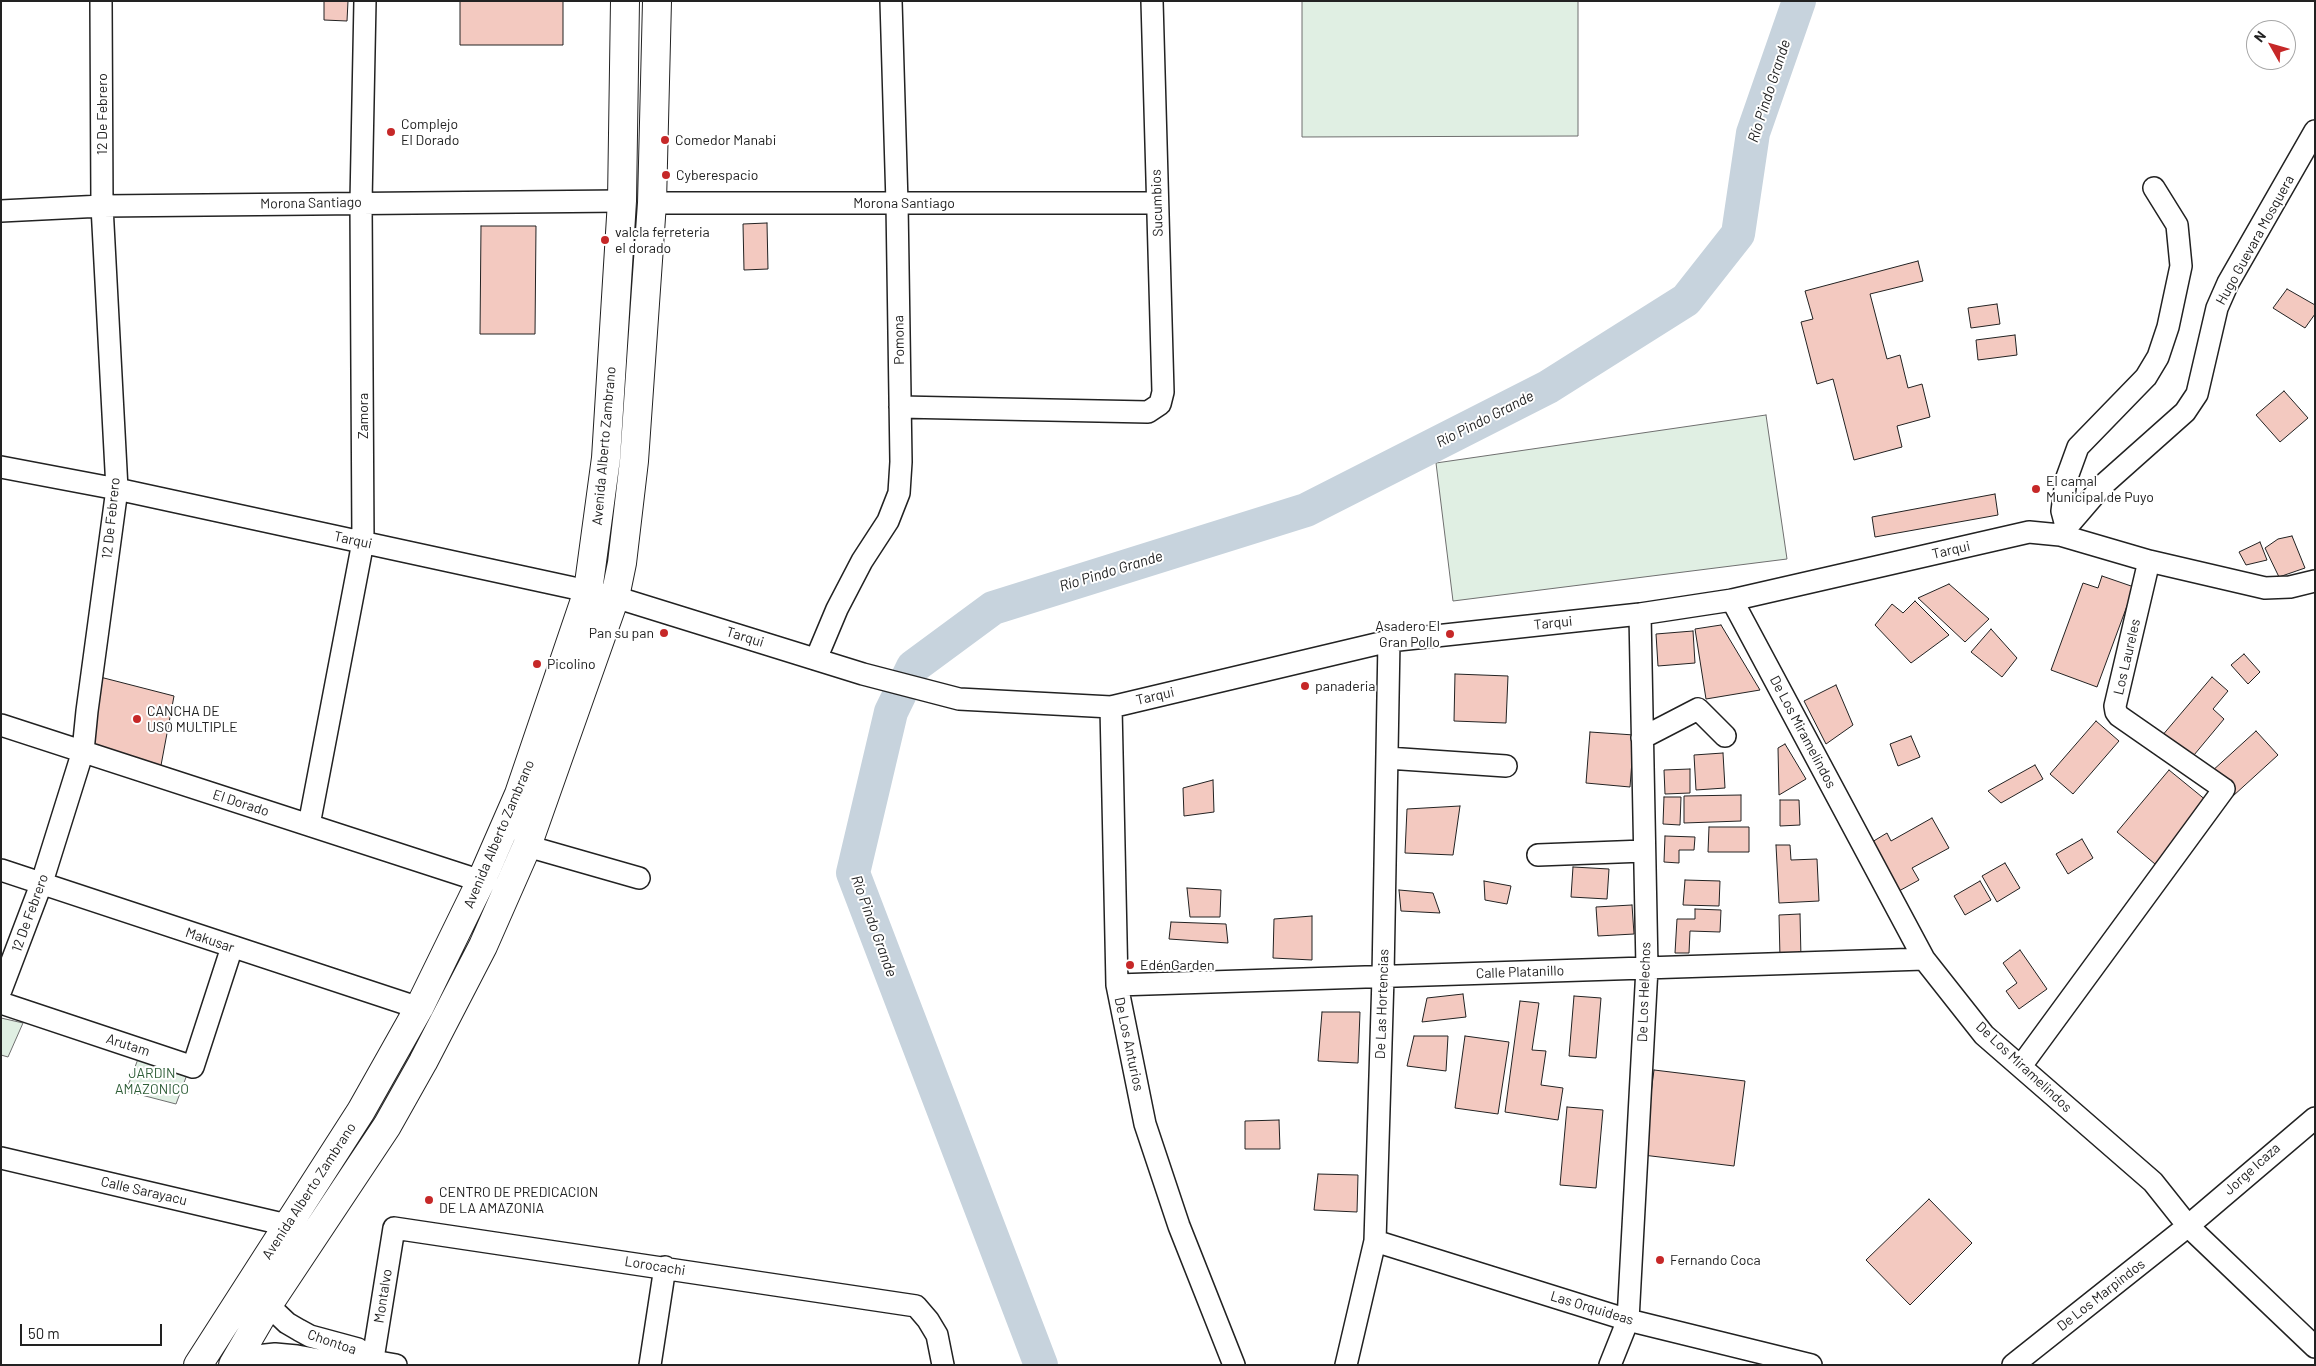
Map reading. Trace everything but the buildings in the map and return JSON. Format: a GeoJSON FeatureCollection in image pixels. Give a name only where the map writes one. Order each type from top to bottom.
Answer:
{"type":"FeatureCollection","features":[{"type":"Feature","properties":{"kind":"highway","name":"Avenida Alberto Zambrano"},"geometry":{"type":"LineString","coordinates":[[198,1365],[360,1111],[420,1008],[481,881],[519,794],[588,591],[606,458],[622,200],[625,1]]}},
{"type":"Feature","properties":{"kind":"highway","name":"Avenida Alberto Zambrano"},"geometry":{"type":"LineString","coordinates":[[235,1361],[268,1305],[387,1126],[423,1062],[483,946],[527,846],[615,597],[622,563],[634,461],[652,203],[657,1]]}},
{"type":"Feature","properties":{"kind":"street","name":"12 De Febrero"},"geometry":{"type":"LineString","coordinates":[[1,990],[42,882],[83,752],[116,489],[102,206],[101,1]]}},
{"type":"Feature","properties":{"kind":"street","name":"Zamora"},"geometry":{"type":"LineString","coordinates":[[309,825],[363,542],[361,202],[365,1]]}},
{"type":"Feature","properties":{"kind":"street","name":"Pomona"},"geometry":{"type":"LineString","coordinates":[[816,659],[837,609],[862,561],[888,521],[899,493],[901,462],[898,203],[891,1]]}},
{"type":"Feature","properties":{"kind":"street","name":"Sucumbios"},"geometry":{"type":"LineString","coordinates":[[900,407],[1148,412],[1160,404],[1163,392],[1152,1]]}},
{"type":"Feature","properties":{"kind":"street","name":"Hugo Guevara Mosquera"},"geometry":{"type":"LineString","coordinates":[[2063,530],[2103,485],[2185,412],[2198,394],[2217,308],[2228,283],[2315,131]]}},
{"type":"Feature","properties":{"kind":"street"},"geometry":{"type":"LineString","coordinates":[[2063,530],[2062,511],[2066,480],[2078,446],[2146,377],[2158,357],[2168,328],[2181,266],[2177,225],[2154,188]]}},
{"type":"Feature","properties":{"kind":"street","name":"Morona Santiago"},"geometry":{"type":"LineString","coordinates":[[1,211],[102,206],[622,200]]}},
{"type":"Feature","properties":{"kind":"street","name":"Morona Santiago"},"geometry":{"type":"LineString","coordinates":[[652,203],[1157,203]]}},
{"type":"Feature","properties":{"kind":"street","name":"Tarqui"},"geometry":{"type":"LineString","coordinates":[[1,467],[116,489],[615,597],[863,674],[959,699],[1111,707],[1389,641],[1640,614],[1732,600],[2029,532],[2063,530],[2149,561],[2264,588],[2290,587],[2315,581]]}},
{"type":"Feature","properties":{"kind":"street","name":"Los Laureles"},"geometry":{"type":"LineString","coordinates":[[2020,1066],[2224,789],[2119,716],[2116,712],[2115,706],[2149,561]]}},
{"type":"Feature","properties":{"kind":"street","name":"De Los Miramelindos"},"geometry":{"type":"LineString","coordinates":[[1732,600],[1924,959],[1984,1035],[2153,1182],[2188,1226],[2315,1347]]}},
{"type":"Feature","properties":{"kind":"street","name":"De Los Helechos"},"geometry":{"type":"LineString","coordinates":[[1610,1365],[1628,1320],[1647,968],[1640,614]]}},
{"type":"Feature","properties":{"kind":"street","name":"De Las Hortencias"},"geometry":{"type":"LineString","coordinates":[[1346,1365],[1375,1241],[1384,977],[1389,641]]}},
{"type":"Feature","properties":{"kind":"street","name":"De Los Anturios"},"geometry":{"type":"LineString","coordinates":[[1111,707],[1117,985],[1145,1124],[1179,1226],[1234,1365]]}},
{"type":"Feature","properties":{"kind":"street"},"geometry":{"type":"LineString","coordinates":[[1642,738],[1698,709],[1725,736]]}},
{"type":"Feature","properties":{"kind":"street","name":"El Dorado"},"geometry":{"type":"LineString","coordinates":[[1,725],[481,881]]}},
{"type":"Feature","properties":{"kind":"street"},"geometry":{"type":"LineString","coordinates":[[1387,758],[1506,766]]}},
{"type":"Feature","properties":{"kind":"street"},"geometry":{"type":"LineString","coordinates":[[527,846],[639,878]]}},
{"type":"Feature","properties":{"kind":"street"},"geometry":{"type":"LineString","coordinates":[[1538,855],[1644,850]]}},
{"type":"Feature","properties":{"kind":"street","name":"Makusar"},"geometry":{"type":"LineString","coordinates":[[1,870],[420,1008]]}},
{"type":"Feature","properties":{"kind":"street","name":"Arutam"},"geometry":{"type":"LineString","coordinates":[[1,1003],[193,1067],[232,947]]}},
{"type":"Feature","properties":{"kind":"street","name":"Calle Platanillo"},"geometry":{"type":"LineString","coordinates":[[1117,985],[1924,959]]}},
{"type":"Feature","properties":{"kind":"street","name":"Jorge Icaza"},"geometry":{"type":"LineString","coordinates":[[2188,1226],[2315,1112]]}},
{"type":"Feature","properties":{"kind":"street"},"geometry":{"type":"LineString","coordinates":[[2188,1226],[2315,1118]]}},
{"type":"Feature","properties":{"kind":"street","name":"Calle Sarayacu"},"geometry":{"type":"LineString","coordinates":[[1,1158],[287,1225]]}},
{"type":"Feature","properties":{"kind":"street","name":"De Los Marpindos"},"geometry":{"type":"LineString","coordinates":[[2013,1365],[2188,1226]]}},
{"type":"Feature","properties":{"kind":"street","name":"Lorocachi"},"geometry":{"type":"LineString","coordinates":[[394,1228],[916,1306],[928,1320],[937,1335],[943,1365]]}},
{"type":"Feature","properties":{"kind":"street","name":"Montalvo"},"geometry":{"type":"LineString","coordinates":[[368,1364],[394,1228]]}},
{"type":"Feature","properties":{"kind":"street","name":"Las Orquideas"},"geometry":{"type":"LineString","coordinates":[[1375,1241],[1628,1320],[1811,1365]]}},
{"type":"Feature","properties":{"kind":"street"},"geometry":{"type":"LineString","coordinates":[[650,1365],[665,1268]]}},
{"type":"Feature","properties":{"kind":"street","name":"Chontoa"},"geometry":{"type":"LineString","coordinates":[[268,1305],[287,1323],[310,1336],[358,1349],[368,1364],[396,1365]]}},
{"type":"Feature","properties":{"kind":"street","name":"Chontoa"},"geometry":{"type":"LineString","coordinates":[[235,1361],[282,1355],[346,1365]]}},
{"type":"Feature","properties":{"kind":"green space"},"geometry":{"type":"Polygon","coordinates":[[[1302,1],[1578,1],[1578,136],[1302,137],[1302,1]]]}},
{"type":"Feature","properties":{"kind":"green space"},"geometry":{"type":"Polygon","coordinates":[[[1766,415],[1787,559],[1453,601],[1436,463],[1766,415]]]}},
{"type":"Feature","properties":{"kind":"green space"},"geometry":{"type":"Polygon","coordinates":[[[1,1018],[23,1023],[8,1057],[1,1055],[1,1018]]]}},
{"type":"Feature","properties":{"kind":"green space","name":"JARDIN AMAZONICO"},"geometry":{"type":"Polygon","coordinates":[[[138,1059],[188,1072],[176,1104],[126,1091],[138,1059]]]}},
{"type":"Feature","properties":{"kind":"waterway","name":"Río Pindo Grande"},"geometry":{"type":"LineString","coordinates":[[1041,1365],[853,873],[891,712],[913,667],[993,608],[1306,510],[1548,387],[1686,300],[1738,234],[1753,133],[1799,1]]}},
{"type":"Feature","properties":{"kind":"place","name":"Complejo El Dorado"},"geometry":{"type":"Point","coordinates":[391,132]}},
{"type":"Feature","properties":{"kind":"place","name":"Comedor Manabi"},"geometry":{"type":"Point","coordinates":[665,140]}},
{"type":"Feature","properties":{"kind":"place","name":"Cyberespacio"},"geometry":{"type":"Point","coordinates":[666,175]}},
{"type":"Feature","properties":{"kind":"place","name":"valcla ferreteria el dorado"},"geometry":{"type":"Point","coordinates":[605,240]}},
{"type":"Feature","properties":{"kind":"place","name":"El camal Municipal de Puyo"},"geometry":{"type":"Point","coordinates":[2036,489]}},
{"type":"Feature","properties":{"kind":"place","name":"Pan su pan"},"geometry":{"type":"Point","coordinates":[664,633]}},
{"type":"Feature","properties":{"kind":"place","name":"Asadero El Gran Pollo"},"geometry":{"type":"Point","coordinates":[1450,634]}},
{"type":"Feature","properties":{"kind":"place","name":"Picolino"},"geometry":{"type":"Point","coordinates":[537,664]}},
{"type":"Feature","properties":{"kind":"place","name":"panaderia"},"geometry":{"type":"Point","coordinates":[1305,686]}},
{"type":"Feature","properties":{"kind":"place","name":"CANCHA DE USO MULTIPLE"},"geometry":{"type":"Point","coordinates":[137,719]}},
{"type":"Feature","properties":{"kind":"place","name":"EdénGarden"},"geometry":{"type":"Point","coordinates":[1130,965]}},
{"type":"Feature","properties":{"kind":"place","name":"CENTRO DE PREDICACION DE LA AMAZONIA"},"geometry":{"type":"Point","coordinates":[429,1200]}},
{"type":"Feature","properties":{"kind":"place","name":"Fernando Coca"},"geometry":{"type":"Point","coordinates":[1660,1260]}}]}
